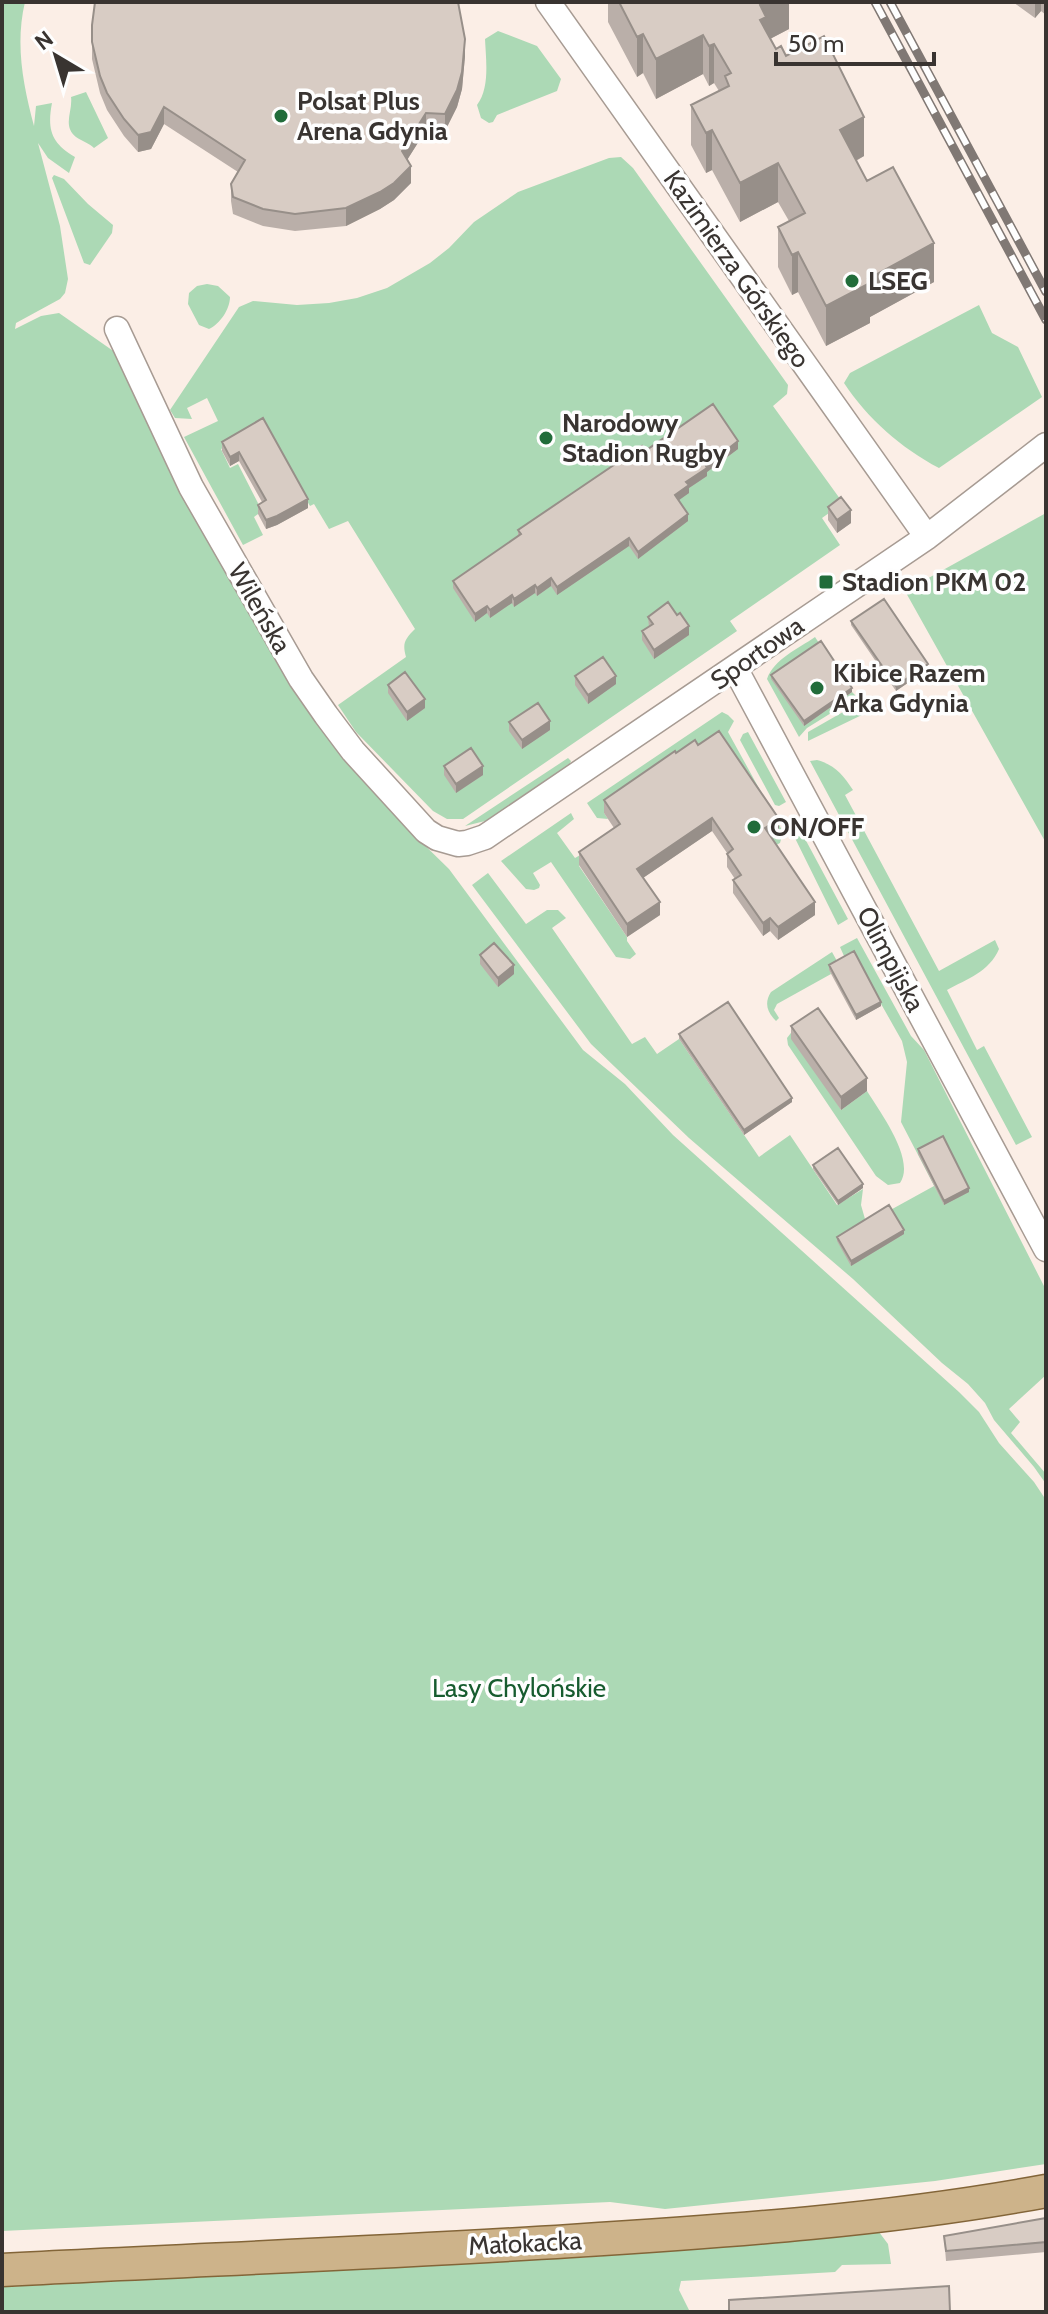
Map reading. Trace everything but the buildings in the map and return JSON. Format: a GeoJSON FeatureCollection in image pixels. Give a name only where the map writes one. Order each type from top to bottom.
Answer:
{"type":"FeatureCollection","features":[{"type":"Feature","properties":{"kind":"main road","name":"Małokacka"},"geometry":{"type":"LineString","coordinates":[[2,2270],[665,2235],[870,2217],[989,2202],[1046,2191]]}},
{"type":"Feature","properties":{"kind":"street","name":"Kazimierza Górskiego"},"geometry":{"type":"LineString","coordinates":[[548,2],[927,537]]}},
{"type":"Feature","properties":{"kind":"street","name":"Wileńska"},"geometry":{"type":"LineString","coordinates":[[117,329],[191,487],[301,679],[353,751],[418,824],[437,838],[458,844]]}},
{"type":"Feature","properties":{"kind":"street","name":"Sportowa"},"geometry":{"type":"LineString","coordinates":[[458,844],[485,837],[735,668],[927,537],[1046,445]]}},
{"type":"Feature","properties":{"kind":"street","name":"Olimpijska"},"geometry":{"type":"LineString","coordinates":[[735,668],[1046,1249]]}},
{"type":"Feature","properties":{"kind":"green space","name":"Lasy Chylońskie"},"geometry":{"type":"Polygon","coordinates":[[[2,2],[25,2],[21,33],[22,64],[34,126],[36,106],[52,103],[50,120],[53,134],[56,141],[75,157],[69,173],[48,158],[38,143],[60,226],[68,279],[65,293],[60,299],[16,323],[15,329],[41,316],[59,313],[119,355],[186,502],[309,712],[406,827],[449,869],[583,1050],[625,1084],[673,1135],[959,1392],[979,1412],[999,1443],[1046,1500],[1046,2164],[935,2181],[665,2209],[610,2202],[2,2231],[2,2]]]}},
{"type":"Feature","properties":{"kind":"green space"},"geometry":{"type":"Polygon","coordinates":[[[498,31],[537,46],[561,79],[557,91],[497,115],[489,123],[481,118],[477,105],[486,82],[485,39],[498,31]]]}},
{"type":"Feature","properties":{"kind":"green space"},"geometry":{"type":"Polygon","coordinates":[[[86,92],[108,138],[94,148],[72,133],[69,123],[71,97],[86,92]]]}},
{"type":"Feature","properties":{"kind":"green space","name":"Narodowy Stadion Rugby"},"geometry":{"type":"Polygon","coordinates":[[[621,157],[633,168],[788,385],[787,394],[773,406],[843,503],[822,518],[840,545],[730,621],[737,631],[463,819],[447,819],[433,811],[356,732],[338,705],[406,657],[405,642],[415,629],[348,521],[329,529],[314,504],[310,506],[263,427],[221,449],[230,468],[238,464],[262,511],[254,517],[263,535],[243,545],[184,437],[218,421],[207,398],[187,408],[192,419],[175,418],[170,410],[239,307],[253,301],[297,305],[329,303],[387,288],[430,263],[474,222],[518,192],[609,158],[621,157]]]}},
{"type":"Feature","properties":{"kind":"green space"},"geometry":{"type":"Polygon","coordinates":[[[54,175],[64,179],[113,225],[112,233],[90,265],[84,263],[52,178],[54,175]]]}},
{"type":"Feature","properties":{"kind":"green space"},"geometry":{"type":"Polygon","coordinates":[[[197,286],[218,286],[230,297],[224,316],[209,329],[199,325],[188,304],[189,293],[197,286]]]}},
{"type":"Feature","properties":{"kind":"green space"},"geometry":{"type":"Polygon","coordinates":[[[979,305],[992,333],[1018,347],[1042,397],[939,468],[886,432],[844,383],[850,373],[979,305]]]}},
{"type":"Feature","properties":{"kind":"green space"},"geometry":{"type":"Polygon","coordinates":[[[1046,513],[1046,843],[905,591],[1046,513]]]}},
{"type":"Feature","properties":{"kind":"green space"},"geometry":{"type":"Polygon","coordinates":[[[815,637],[821,646],[804,725],[852,692],[857,697],[807,728],[799,737],[767,679],[781,660],[815,637]]]}},
{"type":"Feature","properties":{"kind":"green space"},"geometry":{"type":"Polygon","coordinates":[[[864,700],[868,705],[866,713],[808,741],[808,732],[864,700]]]}},
{"type":"Feature","properties":{"kind":"green space"},"geometry":{"type":"Polygon","coordinates":[[[722,712],[734,721],[728,732],[783,832],[780,843],[770,848],[765,841],[778,832],[604,813],[608,819],[597,818],[587,803],[722,712]]]}},
{"type":"Feature","properties":{"kind":"green space"},"geometry":{"type":"Polygon","coordinates":[[[748,732],[786,802],[779,806],[775,805],[740,740],[748,732]]]}},
{"type":"Feature","properties":{"kind":"green space"},"geometry":{"type":"Polygon","coordinates":[[[568,758],[571,761],[569,766],[489,820],[465,826],[568,758]]]}},
{"type":"Feature","properties":{"kind":"green space"},"geometry":{"type":"Polygon","coordinates":[[[817,760],[838,771],[853,790],[845,795],[939,971],[995,940],[999,949],[989,964],[947,990],[977,1050],[984,1046],[1032,1137],[1016,1145],[810,761],[817,760]]]}},
{"type":"Feature","properties":{"kind":"green space"},"geometry":{"type":"Polygon","coordinates":[[[571,813],[574,819],[557,833],[575,858],[589,850],[579,866],[627,937],[636,954],[630,959],[616,957],[551,862],[533,873],[540,885],[534,890],[526,889],[501,861],[571,813]]]}},
{"type":"Feature","properties":{"kind":"green space"},"geometry":{"type":"Polygon","coordinates":[[[796,822],[848,919],[838,925],[789,826],[796,822]]]}},
{"type":"Feature","properties":{"kind":"green space"},"geometry":{"type":"Polygon","coordinates":[[[488,873],[526,924],[547,910],[558,910],[566,918],[552,928],[632,1044],[645,1037],[657,1054],[679,1039],[759,1157],[790,1135],[837,1205],[863,1189],[861,1205],[865,1224],[934,1186],[944,1205],[901,1122],[907,1062],[902,1041],[854,956],[829,969],[831,974],[777,1004],[774,1010],[779,1018],[776,1021],[767,1004],[771,992],[832,952],[837,961],[844,956],[840,947],[857,938],[911,1036],[924,1050],[1046,1290],[1046,1375],[1009,1409],[1020,1422],[1011,1433],[1046,1474],[1046,1484],[968,1384],[853,1279],[689,1138],[591,1044],[472,885],[488,873]]]}},
{"type":"Feature","properties":{"kind":"green space"},"geometry":{"type":"Polygon","coordinates":[[[794,1029],[841,1110],[867,1091],[900,1149],[904,1173],[900,1183],[888,1185],[876,1176],[788,1045],[787,1038],[794,1029]]]}},
{"type":"Feature","properties":{"kind":"green space"},"geometry":{"type":"Polygon","coordinates":[[[879,2232],[888,2244],[891,2264],[842,2265],[835,2272],[681,2281],[679,2290],[690,2312],[2,2312],[2,2287],[592,2257],[879,2232]]]}},
{"type":"Feature","properties":{"kind":"railway"},"geometry":{"type":"LineString","coordinates":[[875,2],[1046,320]]}},
{"type":"Feature","properties":{"kind":"railway"},"geometry":{"type":"LineString","coordinates":[[890,2],[1046,292]]}},
{"type":"Feature","properties":{"kind":"place","name":"Polsat Plus Arena Gdynia"},"geometry":{"type":"Point","coordinates":[281,116]}},
{"type":"Feature","properties":{"kind":"place","name":"LSEG"},"geometry":{"type":"Point","coordinates":[852,281]}},
{"type":"Feature","properties":{"kind":"place","name":"Narodowy Stadion Rugby"},"geometry":{"type":"Point","coordinates":[546,438]}},
{"type":"Feature","properties":{"kind":"place","name":"Stadion PKM 02"},"geometry":{"type":"Point","coordinates":[826,582]}},
{"type":"Feature","properties":{"kind":"place","name":"Kibice Razem Arka Gdynia"},"geometry":{"type":"Point","coordinates":[817,688]}},
{"type":"Feature","properties":{"kind":"place","name":"ON/OFF"},"geometry":{"type":"Point","coordinates":[754,827]}}]}
